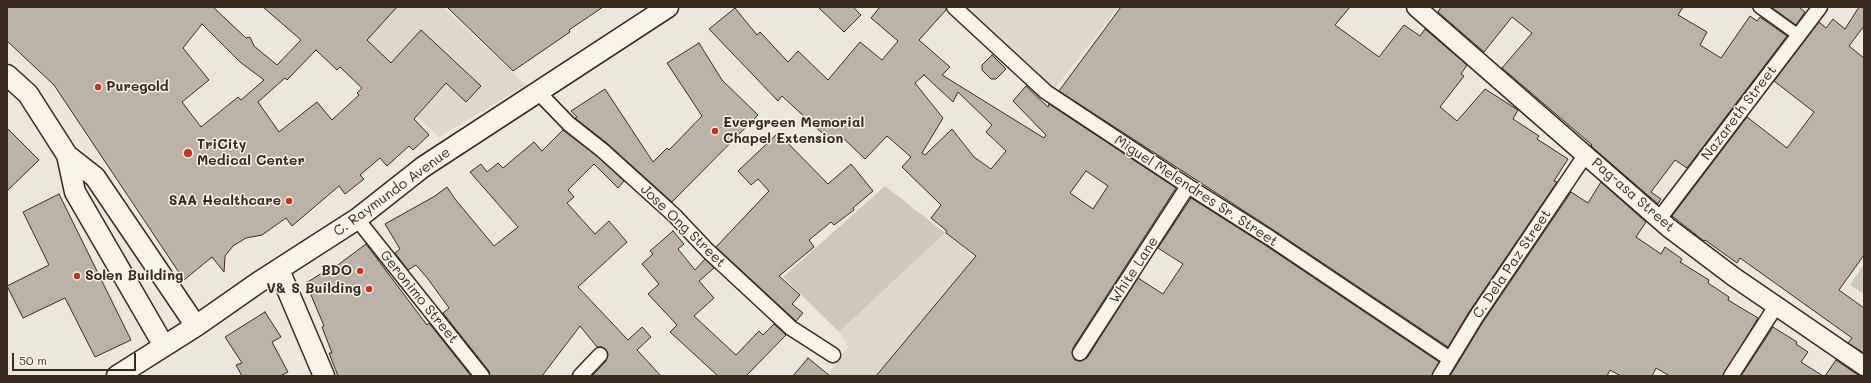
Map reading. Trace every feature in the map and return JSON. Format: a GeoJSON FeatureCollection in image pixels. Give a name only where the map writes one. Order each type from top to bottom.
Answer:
{"type":"FeatureCollection","features":[{"type":"Feature","properties":{"kind":"main road","name":"C. Raymundo Avenue"},"geometry":{"type":"LineString","coordinates":[[117,376],[196,326],[357,219],[423,167],[537,91],[668,7]]}},
{"type":"Feature","properties":{"kind":"main road"},"geometry":{"type":"LineString","coordinates":[[7,75],[28,94],[68,155],[95,177],[196,326]]}},
{"type":"Feature","properties":{"kind":"main road"},"geometry":{"type":"LineString","coordinates":[[68,155],[75,192],[164,346]]}},
{"type":"Feature","properties":{"kind":"main road"},"geometry":{"type":"LineString","coordinates":[[279,270],[324,376]]}},
{"type":"Feature","properties":{"kind":"street","name":"Miguel Melendres Sr. Street"},"geometry":{"type":"LineString","coordinates":[[954,7],[1046,92],[1188,186],[1270,238],[1450,359]]}},
{"type":"Feature","properties":{"kind":"street","name":"Pag-asa Street"},"geometry":{"type":"LineString","coordinates":[[1416,7],[1659,219],[1734,277],[1864,366]]}},
{"type":"Feature","properties":{"kind":"street"},"geometry":{"type":"LineString","coordinates":[[1759,7],[1798,36]]}},
{"type":"Feature","properties":{"kind":"street","name":"Nazareth Street"},"geometry":{"type":"LineString","coordinates":[[1659,219],[1820,7]]}},
{"type":"Feature","properties":{"kind":"street","name":"Jose Ong Street"},"geometry":{"type":"LineString","coordinates":[[537,91],[569,124],[602,150],[675,216],[708,251],[792,328],[833,355]]}},
{"type":"Feature","properties":{"kind":"street","name":"C. Dela Paz Street"},"geometry":{"type":"LineString","coordinates":[[1440,376],[1476,317],[1586,154]]}},
{"type":"Feature","properties":{"kind":"street","name":"White Lane"},"geometry":{"type":"LineString","coordinates":[[1080,353],[1188,186]]}},
{"type":"Feature","properties":{"kind":"street","name":"Geronimo Street"},"geometry":{"type":"LineString","coordinates":[[357,219],[482,376]]}},
{"type":"Feature","properties":{"kind":"street"},"geometry":{"type":"LineString","coordinates":[[1731,376],[1776,306]]}},
{"type":"Feature","properties":{"kind":"street"},"geometry":{"type":"LineString","coordinates":[[580,376],[600,354]]}},
{"type":"Feature","properties":{"kind":"shaded area"},"geometry":{"type":"Polygon","coordinates":[[[295,7],[443,7],[526,85],[439,137],[295,7]]]}},
{"type":"Feature","properties":{"kind":"shaded area"},"geometry":{"type":"Polygon","coordinates":[[[964,7],[1119,7],[1054,90],[964,7]]]}},
{"type":"Feature","properties":{"kind":"shaded area"},"geometry":{"type":"Polygon","coordinates":[[[885,186],[945,233],[839,332],[783,277],[885,186]]]}},
{"type":"Feature","properties":{"kind":"shaded area"},"geometry":{"type":"Polygon","coordinates":[[[945,233],[1020,296],[1019,305],[1102,376],[826,376],[848,347],[839,332],[945,233]]]}},
{"type":"Feature","properties":{"kind":"shaded area"},"geometry":{"type":"Polygon","coordinates":[[[1864,264],[1864,294],[1850,285],[1864,264]]]}},
{"type":"Feature","properties":{"kind":"building"},"geometry":{"type":"Polygon","coordinates":[[[7,7],[213,7],[246,38],[250,37],[254,46],[277,65],[301,40],[263,7],[397,7],[367,40],[391,63],[421,30],[481,86],[466,102],[446,83],[414,119],[429,135],[413,150],[409,146],[387,166],[380,158],[360,175],[364,179],[345,194],[339,186],[292,226],[286,218],[262,235],[246,238],[233,246],[225,256],[224,272],[212,257],[184,280],[54,85],[7,41],[7,7]],[[202,24],[183,48],[209,80],[182,102],[201,127],[238,97],[241,100],[264,80],[240,62],[202,24]],[[316,50],[287,80],[285,78],[258,102],[279,132],[317,102],[332,120],[359,95],[357,93],[362,88],[340,67],[337,70],[316,50]]]}},
{"type":"Feature","properties":{"kind":"building"},"geometry":{"type":"Polygon","coordinates":[[[447,7],[603,7],[569,30],[570,32],[513,71],[447,7]]]}},
{"type":"Feature","properties":{"kind":"building"},"geometry":{"type":"Polygon","coordinates":[[[818,7],[853,7],[861,15],[844,32],[818,7]]]}},
{"type":"Feature","properties":{"kind":"building"},"geometry":{"type":"Polygon","coordinates":[[[880,7],[946,7],[946,10],[919,40],[950,67],[942,75],[1044,138],[1046,135],[1013,101],[1026,86],[1048,107],[1049,104],[1176,188],[1073,348],[1072,353],[1075,360],[1080,361],[1087,358],[1138,278],[1163,294],[1183,264],[1158,248],[1191,198],[1265,245],[1439,362],[1432,376],[876,376],[976,256],[946,233],[947,231],[931,218],[941,205],[902,167],[911,157],[887,136],[865,159],[840,135],[833,143],[782,96],[778,101],[709,29],[735,8],[757,35],[760,32],[788,62],[798,51],[828,80],[860,42],[882,60],[898,41],[871,18],[880,7]],[[924,75],[915,83],[943,118],[922,153],[925,155],[952,129],[974,157],[991,169],[1006,151],[986,132],[992,125],[958,92],[953,102],[924,75]],[[1086,171],[1070,193],[1093,209],[1108,186],[1086,171]]]}},
{"type":"Feature","properties":{"kind":"building"},"geometry":{"type":"Polygon","coordinates":[[[1121,7],[1350,7],[1335,25],[1379,57],[1404,25],[1420,36],[1425,29],[1467,65],[1461,74],[1464,76],[1440,107],[1457,121],[1485,89],[1518,110],[1513,119],[1539,136],[1537,139],[1568,159],[1554,181],[1557,182],[1469,312],[1448,347],[1275,231],[1059,91],[1121,7]]]}},
{"type":"Feature","properties":{"kind":"building"},"geometry":{"type":"Polygon","coordinates":[[[1441,7],[1683,7],[1678,15],[1707,32],[1700,45],[1721,58],[1750,16],[1757,21],[1760,17],[1787,36],[1687,168],[1675,160],[1651,192],[1661,199],[1658,204],[1502,68],[1532,33],[1512,17],[1484,52],[1438,12],[1441,7]]]}},
{"type":"Feature","properties":{"kind":"building"},"geometry":{"type":"Polygon","coordinates":[[[1771,7],[1799,7],[1805,12],[1796,25],[1771,7]]]}},
{"type":"Feature","properties":{"kind":"building"},"geometry":{"type":"Polygon","coordinates":[[[1859,7],[1864,7],[1864,26],[1849,46],[1864,58],[1864,255],[1839,290],[1864,308],[1864,353],[1848,343],[1852,338],[1740,258],[1737,263],[1705,240],[1704,241],[1672,216],[1747,117],[1787,148],[1814,112],[1774,81],[1819,22],[1826,28],[1833,19],[1845,29],[1859,7]]]}},
{"type":"Feature","properties":{"kind":"building"},"geometry":{"type":"Polygon","coordinates":[[[699,43],[722,80],[758,115],[672,202],[608,144],[575,118],[577,117],[571,111],[605,89],[653,162],[667,148],[669,150],[702,116],[667,63],[699,43]]]}},
{"type":"Feature","properties":{"kind":"building"},"geometry":{"type":"Polygon","coordinates":[[[992,55],[1006,69],[996,79],[991,79],[982,70],[982,65],[992,55]]]}},
{"type":"Feature","properties":{"kind":"building"},"geometry":{"type":"Polygon","coordinates":[[[7,128],[39,160],[7,191],[7,128]]]}},
{"type":"Feature","properties":{"kind":"building"},"geometry":{"type":"Polygon","coordinates":[[[563,130],[597,156],[624,181],[618,188],[594,164],[568,190],[574,197],[567,203],[595,234],[609,221],[627,242],[578,287],[628,340],[642,327],[651,337],[637,350],[661,376],[592,376],[606,361],[608,353],[602,347],[597,347],[580,326],[542,376],[490,376],[489,371],[443,313],[449,308],[428,279],[416,265],[408,270],[395,253],[400,249],[385,224],[435,196],[447,187],[455,199],[494,246],[518,227],[470,172],[481,164],[487,172],[498,163],[503,168],[534,142],[542,151],[563,130]]]}},
{"type":"Feature","properties":{"kind":"building"},"geometry":{"type":"Polygon","coordinates":[[[778,133],[828,184],[851,164],[873,191],[853,208],[854,210],[834,225],[831,222],[809,240],[814,247],[779,276],[800,295],[792,304],[803,313],[796,321],[716,247],[769,191],[758,179],[751,185],[738,171],[778,133]]]}},
{"type":"Feature","properties":{"kind":"building"},"geometry":{"type":"Polygon","coordinates":[[[1601,182],[1646,222],[1636,237],[1661,254],[1665,247],[1682,259],[1680,262],[1709,280],[1708,283],[1729,297],[1728,300],[1758,318],[1723,376],[1670,376],[1656,368],[1652,376],[1621,376],[1610,370],[1607,376],[1450,376],[1483,322],[1571,192],[1588,203],[1601,182]]]}},
{"type":"Feature","properties":{"kind":"building","name":"Solen Building"},"geometry":{"type":"Polygon","coordinates":[[[59,194],[131,340],[95,357],[65,298],[23,318],[7,286],[49,265],[23,212],[59,194]]]}},
{"type":"Feature","properties":{"kind":"building"},"geometry":{"type":"Polygon","coordinates":[[[673,231],[684,244],[678,249],[695,270],[705,259],[714,268],[699,281],[714,298],[694,316],[736,355],[759,331],[763,335],[774,324],[786,335],[746,376],[718,376],[670,332],[677,325],[648,294],[659,284],[642,264],[653,254],[650,251],[673,231]]]}},
{"type":"Feature","properties":{"kind":"building"},"geometry":{"type":"Polygon","coordinates":[[[366,244],[427,325],[429,323],[471,376],[338,376],[329,353],[332,353],[322,327],[324,326],[306,283],[322,273],[323,276],[366,244]]]}},
{"type":"Feature","properties":{"kind":"building"},"geometry":{"type":"Polygon","coordinates":[[[265,312],[281,337],[272,342],[288,372],[280,376],[242,376],[236,365],[242,363],[225,337],[265,312]]]}},
{"type":"Feature","properties":{"kind":"building"},"geometry":{"type":"Polygon","coordinates":[[[1773,327],[1797,342],[1796,344],[1808,352],[1801,362],[1823,376],[1741,376],[1773,327]]]}},
{"type":"Feature","properties":{"kind":"building"},"geometry":{"type":"Polygon","coordinates":[[[808,358],[830,376],[793,376],[808,358]]]}},
{"type":"Feature","properties":{"kind":"building"},"geometry":{"type":"Polygon","coordinates":[[[1836,360],[1858,375],[1862,376],[1825,376],[1836,360]]]}},
{"type":"Feature","properties":{"kind":"place","name":"Puregold"},"geometry":{"type":"Point","coordinates":[98,87]}},
{"type":"Feature","properties":{"kind":"place","name":"Evergreen Memorial Chapel Extension"},"geometry":{"type":"Point","coordinates":[715,131]}},
{"type":"Feature","properties":{"kind":"place","name":"TriCity Medical Center"},"geometry":{"type":"Point","coordinates":[188,153]}},
{"type":"Feature","properties":{"kind":"place","name":"SAA Healthcare"},"geometry":{"type":"Point","coordinates":[289,201]}},
{"type":"Feature","properties":{"kind":"place","name":"BDO"},"geometry":{"type":"Point","coordinates":[360,271]}},
{"type":"Feature","properties":{"kind":"place","name":"Solen Building"},"geometry":{"type":"Point","coordinates":[77,276]}},
{"type":"Feature","properties":{"kind":"place","name":"V& S Building"},"geometry":{"type":"Point","coordinates":[369,289]}}]}
